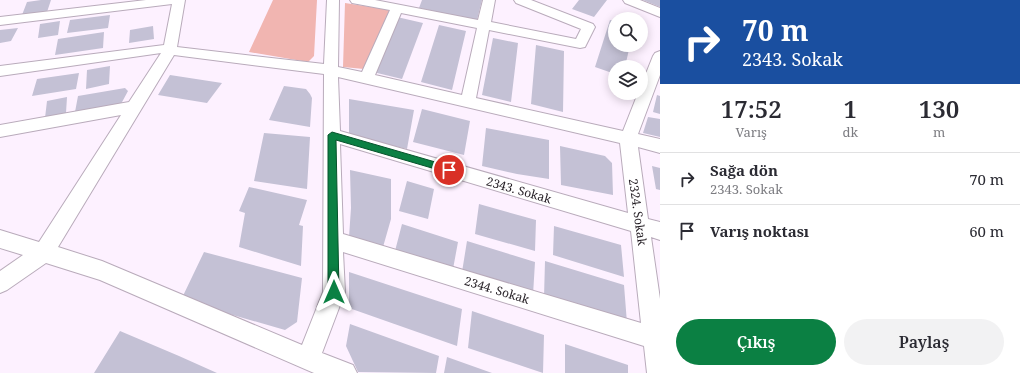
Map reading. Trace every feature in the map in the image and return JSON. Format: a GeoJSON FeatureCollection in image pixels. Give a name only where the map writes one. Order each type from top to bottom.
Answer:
{"type":"FeatureCollection","features":[{"type":"Feature","properties":{"kind":"street"},"geometry":{"type":"LineString","coordinates":[[0,22],[178,0],[170,50],[43,253],[0,283]]}},
{"type":"Feature","properties":{"kind":"street"},"geometry":{"type":"LineString","coordinates":[[308,359],[334,292],[331,70],[333,0]]}},
{"type":"Feature","properties":{"kind":"street"},"geometry":{"type":"LineString","coordinates":[[356,0],[580,44],[588,26],[520,0]]}},
{"type":"Feature","properties":{"kind":"street"},"geometry":{"type":"LineString","coordinates":[[468,102],[489,0]]}},
{"type":"Feature","properties":{"kind":"street"},"geometry":{"type":"LineString","coordinates":[[629,0],[660,13]]}},
{"type":"Feature","properties":{"kind":"street"},"geometry":{"type":"LineString","coordinates":[[367,78],[397,8]]}},
{"type":"Feature","properties":{"kind":"street"},"geometry":{"type":"LineString","coordinates":[[0,71],[161,49],[170,50],[331,70],[660,146]]}},
{"type":"Feature","properties":{"kind":"street","name":"2324. Sokak"},"geometry":{"type":"LineString","coordinates":[[659,373],[657,339],[639,225],[628,138],[654,85],[660,56]]}},
{"type":"Feature","properties":{"kind":"street"},"geometry":{"type":"LineString","coordinates":[[0,131],[134,108]]}},
{"type":"Feature","properties":{"kind":"street","name":"2343. Sokak"},"geometry":{"type":"LineString","coordinates":[[332,135],[660,231]]}},
{"type":"Feature","properties":{"kind":"street"},"geometry":{"type":"LineString","coordinates":[[0,239],[102,271],[342,373]]}},
{"type":"Feature","properties":{"kind":"street","name":"2344. Sokak"},"geometry":{"type":"LineString","coordinates":[[333,240],[657,339]]}},
{"type":"Feature","properties":{"kind":"shaded area"},"geometry":{"type":"Polygon","coordinates":[[[273,0],[317,0],[314,56],[308,62],[249,52],[273,0]]]}},
{"type":"Feature","properties":{"kind":"shaded area"},"geometry":{"type":"Polygon","coordinates":[[[345,3],[390,10],[364,69],[343,67],[345,3]]]}},
{"type":"Feature","properties":{"kind":"building"},"geometry":{"type":"Polygon","coordinates":[[[51,0],[47,12],[22,15],[27,2],[51,0]]]}},
{"type":"Feature","properties":{"kind":"building"},"geometry":{"type":"Polygon","coordinates":[[[422,0],[482,0],[477,20],[419,8],[422,0]]]}},
{"type":"Feature","properties":{"kind":"building"},"geometry":{"type":"Polygon","coordinates":[[[579,0],[607,0],[594,17],[572,9],[579,0]]]}},
{"type":"Feature","properties":{"kind":"building"},"geometry":{"type":"Polygon","coordinates":[[[643,0],[660,0],[660,7],[643,0]]]}},
{"type":"Feature","properties":{"kind":"building"},"geometry":{"type":"Polygon","coordinates":[[[110,15],[108,28],[67,33],[70,20],[110,15]]]}},
{"type":"Feature","properties":{"kind":"building"},"geometry":{"type":"Polygon","coordinates":[[[397,17],[423,23],[402,79],[373,72],[397,17]]]}},
{"type":"Feature","properties":{"kind":"building"},"geometry":{"type":"Polygon","coordinates":[[[60,21],[58,35],[38,38],[40,24],[60,21]]]}},
{"type":"Feature","properties":{"kind":"building"},"geometry":{"type":"Polygon","coordinates":[[[439,25],[466,31],[452,90],[421,82],[439,25]]]}},
{"type":"Feature","properties":{"kind":"building"},"geometry":{"type":"Polygon","coordinates":[[[153,26],[154,39],[129,43],[130,30],[153,26]]]}},
{"type":"Feature","properties":{"kind":"building"},"geometry":{"type":"Polygon","coordinates":[[[608,26],[608,52],[628,52],[627,60],[608,60],[608,72],[595,67],[608,26]]]}},
{"type":"Feature","properties":{"kind":"building"},"geometry":{"type":"Polygon","coordinates":[[[18,28],[11,41],[0,43],[0,30],[18,28]]]}},
{"type":"Feature","properties":{"kind":"building"},"geometry":{"type":"Polygon","coordinates":[[[104,32],[103,48],[55,55],[58,39],[104,32]]]}},
{"type":"Feature","properties":{"kind":"building"},"geometry":{"type":"Polygon","coordinates":[[[493,38],[518,43],[511,102],[482,95],[493,38]]]}},
{"type":"Feature","properties":{"kind":"building"},"geometry":{"type":"Polygon","coordinates":[[[536,45],[564,51],[563,112],[531,104],[536,45]]]}},
{"type":"Feature","properties":{"kind":"building"},"geometry":{"type":"Polygon","coordinates":[[[110,66],[109,84],[86,89],[87,70],[110,66]]]}},
{"type":"Feature","properties":{"kind":"building"},"geometry":{"type":"Polygon","coordinates":[[[79,73],[76,89],[32,96],[37,79],[79,73]]]}},
{"type":"Feature","properties":{"kind":"building"},"geometry":{"type":"Polygon","coordinates":[[[170,75],[222,83],[207,103],[158,95],[170,75]]]}},
{"type":"Feature","properties":{"kind":"building"},"geometry":{"type":"Polygon","coordinates":[[[284,86],[306,89],[310,94],[312,98],[310,127],[269,120],[284,86]]]}},
{"type":"Feature","properties":{"kind":"building"},"geometry":{"type":"Polygon","coordinates":[[[125,88],[128,91],[121,104],[75,112],[78,96],[125,88]]]}},
{"type":"Feature","properties":{"kind":"building"},"geometry":{"type":"Polygon","coordinates":[[[657,95],[660,96],[660,114],[653,112],[657,95]]]}},
{"type":"Feature","properties":{"kind":"building"},"geometry":{"type":"Polygon","coordinates":[[[67,97],[66,113],[45,118],[47,101],[67,97]]]}},
{"type":"Feature","properties":{"kind":"building"},"geometry":{"type":"Polygon","coordinates":[[[349,99],[414,110],[407,149],[349,135],[349,99]]]}},
{"type":"Feature","properties":{"kind":"building"},"geometry":{"type":"Polygon","coordinates":[[[422,109],[470,121],[464,155],[413,142],[422,109]]]}},
{"type":"Feature","properties":{"kind":"building"},"geometry":{"type":"Polygon","coordinates":[[[648,117],[660,119],[660,137],[643,133],[648,117]]]}},
{"type":"Feature","properties":{"kind":"building"},"geometry":{"type":"Polygon","coordinates":[[[486,128],[549,140],[549,179],[482,166],[486,128]]]}},
{"type":"Feature","properties":{"kind":"building"},"geometry":{"type":"Polygon","coordinates":[[[264,133],[310,137],[307,189],[254,181],[264,133]]]}},
{"type":"Feature","properties":{"kind":"building"},"geometry":{"type":"Polygon","coordinates":[[[560,146],[605,156],[612,163],[613,195],[561,185],[560,146]]]}},
{"type":"Feature","properties":{"kind":"building"},"geometry":{"type":"Polygon","coordinates":[[[652,166],[660,168],[660,190],[656,189],[652,166]]]}},
{"type":"Feature","properties":{"kind":"building"},"geometry":{"type":"Polygon","coordinates":[[[350,170],[391,179],[391,219],[383,247],[349,237],[351,208],[350,170]]]}},
{"type":"Feature","properties":{"kind":"building"},"geometry":{"type":"Polygon","coordinates":[[[407,181],[434,189],[428,219],[399,211],[407,181]]]}},
{"type":"Feature","properties":{"kind":"building"},"geometry":{"type":"Polygon","coordinates":[[[249,187],[307,200],[299,225],[303,226],[301,266],[239,247],[245,213],[239,211],[249,187]]]}},
{"type":"Feature","properties":{"kind":"building"},"geometry":{"type":"Polygon","coordinates":[[[479,204],[536,220],[535,251],[475,234],[479,204]]]}},
{"type":"Feature","properties":{"kind":"building"},"geometry":{"type":"Polygon","coordinates":[[[402,224],[458,242],[453,269],[395,251],[402,224]]]}},
{"type":"Feature","properties":{"kind":"building"},"geometry":{"type":"Polygon","coordinates":[[[554,226],[621,245],[624,277],[553,255],[554,226]]]}},
{"type":"Feature","properties":{"kind":"building"},"geometry":{"type":"Polygon","coordinates":[[[467,241],[535,262],[533,295],[462,272],[467,241]]]}},
{"type":"Feature","properties":{"kind":"building"},"geometry":{"type":"Polygon","coordinates":[[[204,252],[302,278],[297,322],[285,330],[181,300],[204,252]]]}},
{"type":"Feature","properties":{"kind":"building"},"geometry":{"type":"Polygon","coordinates":[[[545,261],[624,285],[627,323],[544,297],[545,261]]]}},
{"type":"Feature","properties":{"kind":"building"},"geometry":{"type":"Polygon","coordinates":[[[349,272],[462,309],[457,346],[349,308],[349,272]]]}},
{"type":"Feature","properties":{"kind":"building"},"geometry":{"type":"Polygon","coordinates":[[[472,311],[544,335],[543,373],[468,348],[472,311]]]}},
{"type":"Feature","properties":{"kind":"building"},"geometry":{"type":"Polygon","coordinates":[[[350,324],[439,356],[436,373],[358,372],[346,346],[350,324]]]}},
{"type":"Feature","properties":{"kind":"building"},"geometry":{"type":"Polygon","coordinates":[[[120,331],[179,356],[217,373],[94,373],[120,331]]]}},
{"type":"Feature","properties":{"kind":"building"},"geometry":{"type":"Polygon","coordinates":[[[565,344],[628,365],[628,373],[565,373],[565,344]]]}},
{"type":"Feature","properties":{"kind":"building"},"geometry":{"type":"Polygon","coordinates":[[[447,357],[492,373],[444,373],[447,357]]]}},
{"type":"Feature","properties":{"kind":"route"},"geometry":{"type":"LineString","coordinates":[[334,292],[332,135],[449,170]]}}]}
